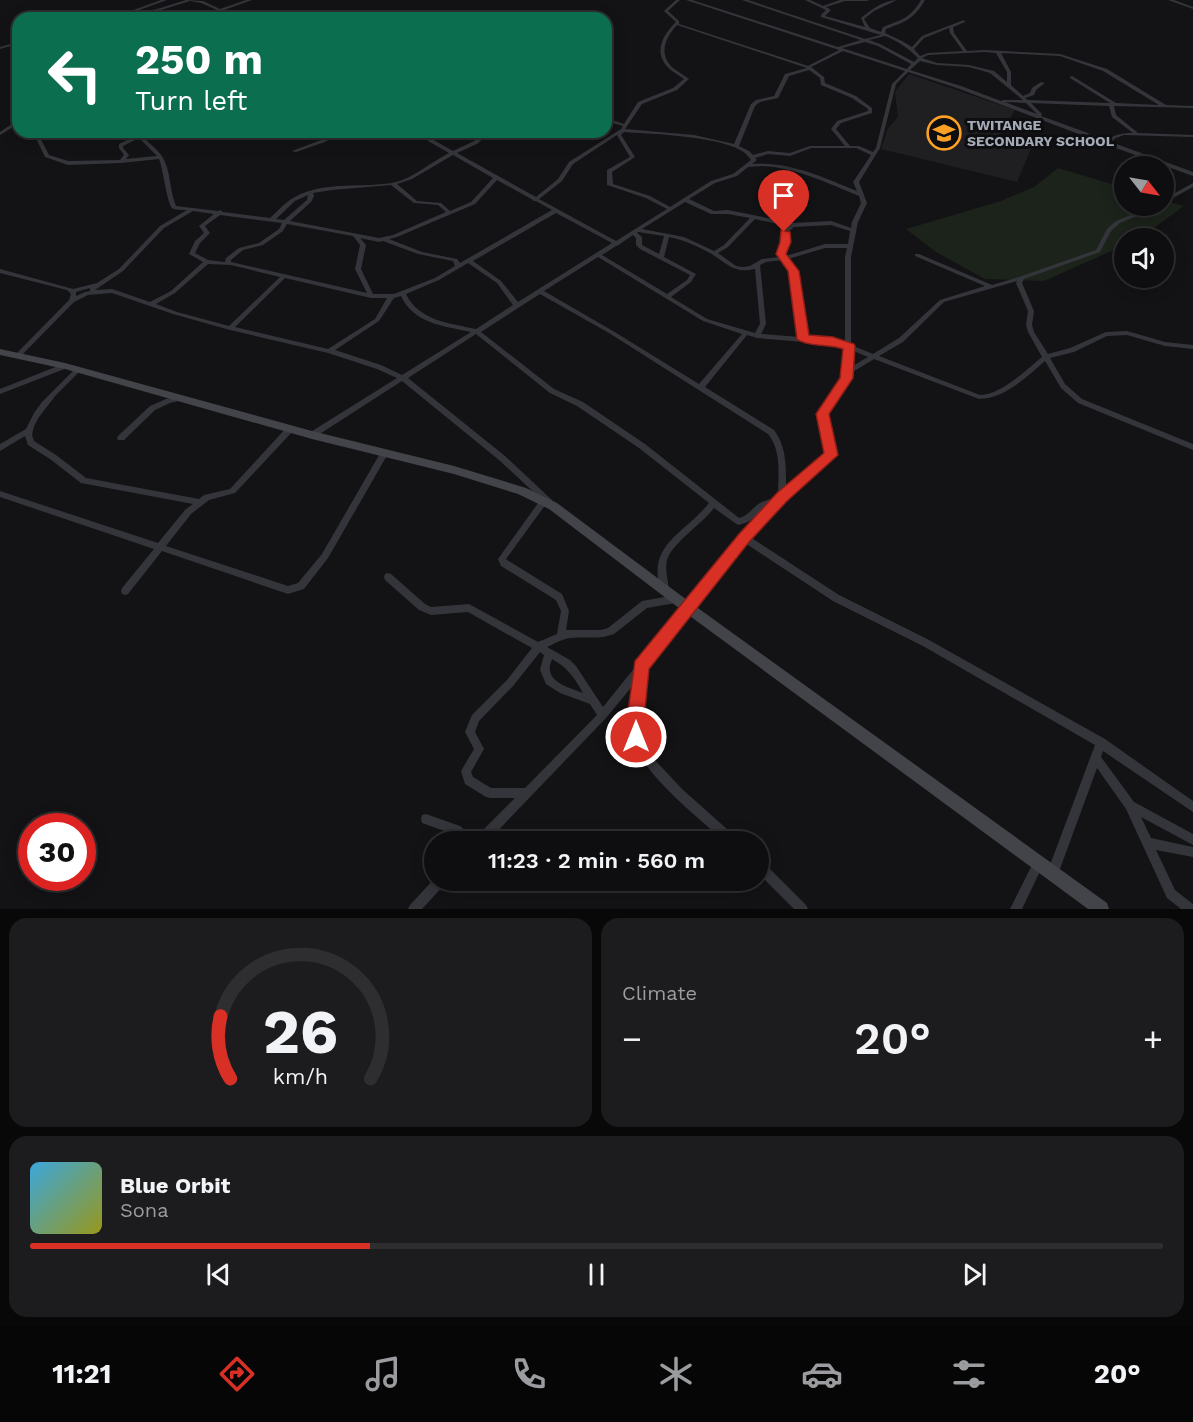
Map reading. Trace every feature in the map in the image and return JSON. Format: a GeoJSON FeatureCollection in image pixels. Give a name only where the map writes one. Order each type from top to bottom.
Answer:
{"type":"FeatureCollection","features":[{"type":"Feature","properties":{"kind":"street"},"geometry":{"type":"LineString","coordinates":[[131,12],[165,0]]}},
{"type":"Feature","properties":{"kind":"street"},"geometry":{"type":"LineString","coordinates":[[153,12],[189,0],[208,4],[219,10]]}},
{"type":"Feature","properties":{"kind":"street"},"geometry":{"type":"LineString","coordinates":[[214,12],[250,0]]}},
{"type":"Feature","properties":{"kind":"street"},"geometry":{"type":"LineString","coordinates":[[676,24],[677,20],[666,11],[678,0]]}},
{"type":"Feature","properties":{"kind":"street"},"geometry":{"type":"LineString","coordinates":[[688,0],[700,2],[998,101],[1193,174]]}},
{"type":"Feature","properties":{"kind":"street"},"geometry":{"type":"LineString","coordinates":[[700,2],[708,0]]}},
{"type":"Feature","properties":{"kind":"street"},"geometry":{"type":"LineString","coordinates":[[744,0],[864,40],[885,48],[914,64]]}},
{"type":"Feature","properties":{"kind":"street"},"geometry":{"type":"LineString","coordinates":[[807,0],[829,10],[822,16],[884,34],[912,49],[920,58],[937,64],[969,66],[990,71],[1009,85],[1034,111],[1049,121]]}},
{"type":"Feature","properties":{"kind":"street"},"geometry":{"type":"LineString","coordinates":[[823,7],[837,0],[867,0]]}},
{"type":"Feature","properties":{"kind":"street"},"geometry":{"type":"LineString","coordinates":[[869,29],[862,19],[873,10],[895,0]]}},
{"type":"Feature","properties":{"kind":"street"},"geometry":{"type":"LineString","coordinates":[[884,34],[884,28],[907,20],[916,13],[923,0]]}},
{"type":"Feature","properties":{"kind":"street"},"geometry":{"type":"LineString","coordinates":[[1170,0],[1193,8]]}},
{"type":"Feature","properties":{"kind":"street"},"geometry":{"type":"LineString","coordinates":[[912,49],[923,37],[964,21]]}},
{"type":"Feature","properties":{"kind":"street"},"geometry":{"type":"LineString","coordinates":[[676,24],[808,68],[822,78],[823,84],[854,97],[870,109],[870,112],[839,122],[833,129],[849,147]]}},
{"type":"Feature","properties":{"kind":"street"},"geometry":{"type":"LineString","coordinates":[[671,209],[648,197],[609,184],[610,170],[633,157],[619,137],[640,103],[673,90],[687,80],[669,66],[662,57],[660,48],[669,30],[676,24]]}},
{"type":"Feature","properties":{"kind":"street"},"geometry":{"type":"LineString","coordinates":[[951,26],[952,33],[966,52]]}},
{"type":"Feature","properties":{"kind":"street"},"geometry":{"type":"LineString","coordinates":[[834,48],[843,48],[884,34]]}},
{"type":"Feature","properties":{"kind":"street"},"geometry":{"type":"LineString","coordinates":[[736,146],[753,105],[758,101],[776,97],[787,75],[808,68],[842,50]]}},
{"type":"Feature","properties":{"kind":"street"},"geometry":{"type":"LineString","coordinates":[[998,52],[1010,74],[1009,85]]}},
{"type":"Feature","properties":{"kind":"street"},"geometry":{"type":"LineString","coordinates":[[489,831],[603,715],[744,538],[780,499],[830,456],[831,451],[823,414],[843,384],[848,372],[847,279],[850,246],[864,203],[856,182],[874,154],[883,129],[891,90],[914,64],[928,54],[998,52],[1060,55],[1105,70],[1165,106]]}},
{"type":"Feature","properties":{"kind":"street"},"geometry":{"type":"LineString","coordinates":[[1072,77],[1113,104]]}},
{"type":"Feature","properties":{"kind":"street"},"geometry":{"type":"LineString","coordinates":[[1024,99],[1043,82]]}},
{"type":"Feature","properties":{"kind":"street"},"geometry":{"type":"LineString","coordinates":[[998,101],[1024,99],[1193,107]]}},
{"type":"Feature","properties":{"kind":"street"},"geometry":{"type":"LineString","coordinates":[[1113,104],[1114,116],[1140,135]]}},
{"type":"Feature","properties":{"kind":"street"},"geometry":{"type":"LineString","coordinates":[[612,123],[622,129],[713,140],[736,146],[753,157]]}},
{"type":"Feature","properties":{"kind":"street"},"geometry":{"type":"LineString","coordinates":[[612,136],[622,129]]}},
{"type":"Feature","properties":{"kind":"street"},"geometry":{"type":"LineString","coordinates":[[1107,143],[1118,135],[1193,136]]}},
{"type":"Feature","properties":{"kind":"street"},"geometry":{"type":"LineString","coordinates":[[38,138],[46,154],[65,163],[160,157]]}},
{"type":"Feature","properties":{"kind":"street"},"geometry":{"type":"LineString","coordinates":[[121,161],[128,155],[121,145],[132,138]]}},
{"type":"Feature","properties":{"kind":"street"},"geometry":{"type":"LineString","coordinates":[[143,138],[154,147],[165,167],[172,205],[176,208],[286,221],[356,236],[384,239],[420,253],[455,260],[459,267]]}},
{"type":"Feature","properties":{"kind":"street"},"geometry":{"type":"LineString","coordinates":[[294,151],[329,138]]}},
{"type":"Feature","properties":{"kind":"street"},"geometry":{"type":"LineString","coordinates":[[430,138],[496,178],[617,244]]}},
{"type":"Feature","properties":{"kind":"street"},"geometry":{"type":"LineString","coordinates":[[272,219],[294,199],[326,188],[393,184],[417,176],[431,164],[482,138]]}},
{"type":"Feature","properties":{"kind":"street"},"geometry":{"type":"LineString","coordinates":[[535,200],[560,180],[571,163],[608,138]]}},
{"type":"Feature","properties":{"kind":"street"},"geometry":{"type":"LineString","coordinates":[[749,166],[753,157],[768,152],[795,154],[806,148],[862,148],[874,154]]}},
{"type":"Feature","properties":{"kind":"street"},"geometry":{"type":"LineString","coordinates":[[312,435],[713,182],[735,176],[749,166],[766,164],[787,167],[861,195]]}},
{"type":"Feature","properties":{"kind":"street"},"geometry":{"type":"LineString","coordinates":[[384,239],[476,201],[486,185],[496,178]]}},
{"type":"Feature","properties":{"kind":"street"},"geometry":{"type":"LineString","coordinates":[[393,184],[416,202],[439,204],[450,213]]}},
{"type":"Feature","properties":{"kind":"street"},"geometry":{"type":"LineString","coordinates":[[1174,195],[1193,185]]}},
{"type":"Feature","properties":{"kind":"street"},"geometry":{"type":"LineString","coordinates":[[230,264],[228,259],[231,256],[246,247],[263,243],[283,229],[286,221],[309,201],[310,193]]}},
{"type":"Feature","properties":{"kind":"street"},"geometry":{"type":"LineString","coordinates":[[686,200],[712,213],[724,211],[792,225],[831,223],[853,231]]}},
{"type":"Feature","properties":{"kind":"street"},"geometry":{"type":"LineString","coordinates":[[17,356],[72,301],[104,283],[138,254],[144,244],[162,227],[193,209]]}},
{"type":"Feature","properties":{"kind":"street"},"geometry":{"type":"LineString","coordinates":[[220,212],[202,226],[207,233],[198,242],[192,254],[207,262],[230,264],[371,296],[390,297],[437,279],[555,211]]}},
{"type":"Feature","properties":{"kind":"street"},"geometry":{"type":"LineString","coordinates":[[848,372],[901,340],[942,301],[1021,278],[1094,253],[1101,248],[1109,230],[1118,222],[1132,216]]}},
{"type":"Feature","properties":{"kind":"street"},"geometry":{"type":"LineString","coordinates":[[714,253],[735,238],[745,224],[754,217]]}},
{"type":"Feature","properties":{"kind":"street"},"geometry":{"type":"LineString","coordinates":[[792,225],[784,232],[785,242],[781,254],[794,271],[803,339]]}},
{"type":"Feature","properties":{"kind":"street"},"geometry":{"type":"LineString","coordinates":[[636,232],[682,238],[739,268],[748,269],[766,259],[785,258],[825,246],[850,246]]}},
{"type":"Feature","properties":{"kind":"street"},"geometry":{"type":"LineString","coordinates":[[636,232],[639,245],[694,275],[667,297]]}},
{"type":"Feature","properties":{"kind":"street"},"geometry":{"type":"LineString","coordinates":[[661,258],[667,235]]}},
{"type":"Feature","properties":{"kind":"street"},"geometry":{"type":"LineString","coordinates":[[356,236],[363,245],[358,272],[371,296]]}},
{"type":"Feature","properties":{"kind":"street"},"geometry":{"type":"LineString","coordinates":[[598,255],[705,320],[757,336],[833,341],[962,392],[984,398],[1013,384],[1046,357],[1084,345],[1106,334],[1117,332],[1165,344],[1193,347]]}},
{"type":"Feature","properties":{"kind":"street"},"geometry":{"type":"LineString","coordinates":[[917,255],[992,287]]}},
{"type":"Feature","properties":{"kind":"street"},"geometry":{"type":"LineString","coordinates":[[469,261],[499,282],[516,306]]}},
{"type":"Feature","properties":{"kind":"street"},"geometry":{"type":"LineString","coordinates":[[151,303],[173,292],[207,262]]}},
{"type":"Feature","properties":{"kind":"street"},"geometry":{"type":"LineString","coordinates":[[756,264],[763,324],[757,336]]}},
{"type":"Feature","properties":{"kind":"street"},"geometry":{"type":"LineString","coordinates":[[0,271],[73,291],[104,283]]}},
{"type":"Feature","properties":{"kind":"street"},"geometry":{"type":"LineString","coordinates":[[230,328],[283,277]]}},
{"type":"Feature","properties":{"kind":"street"},"geometry":{"type":"LineString","coordinates":[[1021,278],[1020,288],[1031,311],[1030,330],[1062,386],[1075,398],[1193,447]]}},
{"type":"Feature","properties":{"kind":"street"},"geometry":{"type":"LineString","coordinates":[[72,301],[73,291]]}},
{"type":"Feature","properties":{"kind":"street"},"geometry":{"type":"LineString","coordinates":[[83,295],[116,291],[230,328],[329,351],[380,367],[403,378],[502,458],[548,503],[1101,909]]}},
{"type":"Feature","properties":{"kind":"street"},"geometry":{"type":"LineString","coordinates":[[539,291],[621,338],[775,436],[780,448],[780,499]]}},
{"type":"Feature","properties":{"kind":"street"},"geometry":{"type":"LineString","coordinates":[[403,293],[408,304],[428,320],[476,331],[552,391],[580,404],[623,432],[741,523],[766,502],[780,499]]}},
{"type":"Feature","properties":{"kind":"street"},"geometry":{"type":"LineString","coordinates":[[329,351],[374,323],[390,297]]}},
{"type":"Feature","properties":{"kind":"street"},"geometry":{"type":"LineString","coordinates":[[700,388],[746,333]]}},
{"type":"Feature","properties":{"kind":"street"},"geometry":{"type":"LineString","coordinates":[[0,352],[65,366],[312,435],[454,470],[522,491],[548,503]]}},
{"type":"Feature","properties":{"kind":"street"},"geometry":{"type":"LineString","coordinates":[[0,392],[65,366]]}},
{"type":"Feature","properties":{"kind":"street"},"geometry":{"type":"LineString","coordinates":[[0,448],[28,431],[52,395],[78,370]]}},
{"type":"Feature","properties":{"kind":"street"},"geometry":{"type":"LineString","coordinates":[[121,438],[136,426],[147,411],[163,402],[180,398]]}},
{"type":"Feature","properties":{"kind":"street"},"geometry":{"type":"LineString","coordinates":[[124,591],[188,512],[207,497],[232,491],[290,429]]}},
{"type":"Feature","properties":{"kind":"street"},"geometry":{"type":"LineString","coordinates":[[28,431],[28,440],[31,443],[84,481],[199,502]]}},
{"type":"Feature","properties":{"kind":"street"},"geometry":{"type":"LineString","coordinates":[[0,495],[288,590],[295,589],[310,578],[385,452]]}},
{"type":"Feature","properties":{"kind":"street"},"geometry":{"type":"LineString","coordinates":[[665,591],[660,562],[677,538],[707,513],[714,502]]}},
{"type":"Feature","properties":{"kind":"street"},"geometry":{"type":"LineString","coordinates":[[548,503],[502,559],[504,563],[559,597],[566,611],[561,636]]}},
{"type":"Feature","properties":{"kind":"street"},"geometry":{"type":"LineString","coordinates":[[744,538],[836,598],[926,643],[1101,743],[1193,807]]}},
{"type":"Feature","properties":{"kind":"street"},"geometry":{"type":"LineString","coordinates":[[388,577],[422,607],[431,611],[469,608],[549,652],[576,671],[591,700],[603,715]]}},
{"type":"Feature","properties":{"kind":"street"},"geometry":{"type":"LineString","coordinates":[[525,793],[490,793],[468,780],[466,771],[479,749],[470,732],[475,718],[510,683],[539,646],[561,636],[601,634],[611,631],[645,604],[676,599]]}},
{"type":"Feature","properties":{"kind":"street"},"geometry":{"type":"LineString","coordinates":[[549,652],[545,670],[549,681],[563,690],[591,700]]}},
{"type":"Feature","properties":{"kind":"street"},"geometry":{"type":"LineString","coordinates":[[640,666],[635,729],[641,748],[659,772],[721,831]]}},
{"type":"Feature","properties":{"kind":"street"},"geometry":{"type":"LineString","coordinates":[[1053,873],[1101,743]]}},
{"type":"Feature","properties":{"kind":"street"},"geometry":{"type":"LineString","coordinates":[[1096,759],[1130,805],[1171,894],[1190,909]]}},
{"type":"Feature","properties":{"kind":"street"},"geometry":{"type":"LineString","coordinates":[[1130,805],[1193,840]]}},
{"type":"Feature","properties":{"kind":"street"},"geometry":{"type":"LineString","coordinates":[[426,819],[456,831]]}},
{"type":"Feature","properties":{"kind":"street"},"geometry":{"type":"LineString","coordinates":[[1148,843],[1193,852]]}},
{"type":"Feature","properties":{"kind":"street"},"geometry":{"type":"LineString","coordinates":[[1016,909],[1039,863]]}},
{"type":"Feature","properties":{"kind":"street"},"geometry":{"type":"LineString","coordinates":[[769,876],[802,909]]}},
{"type":"Feature","properties":{"kind":"street"},"geometry":{"type":"LineString","coordinates":[[414,909],[431,891]]}},
{"type":"Feature","properties":{"kind":"shaded area","name":"TWITANGE SECONDARY SCHOOL"},"geometry":{"type":"Polygon","coordinates":[[[909,74],[1015,110],[999,138],[1032,146],[1017,182],[881,149],[888,128],[898,117],[895,92],[909,74]]]}},
{"type":"Feature","properties":{"kind":"shaded area"},"geometry":{"type":"Polygon","coordinates":[[[1058,168],[1114,185],[1114,216],[1170,216],[1154,228],[1114,228],[1114,250],[1044,281],[985,279],[936,252],[906,229],[1001,201],[1034,187],[1058,168]]]}},
{"type":"Feature","properties":{"kind":"shaded area"},"geometry":{"type":"Polygon","coordinates":[[[1174,203],[1184,206],[1174,213],[1174,203]]]}},
{"type":"Feature","properties":{"kind":"place","name":"TWITANGE SECONDARY SCHOOL"},"geometry":{"type":"Point","coordinates":[944,133]}},
{"type":"Feature","properties":{"kind":"route"},"geometry":{"type":"LineString","coordinates":[[636,737],[635,719],[640,666],[744,538],[782,497],[831,455],[823,414],[846,378],[849,346],[833,341],[803,339],[794,271],[781,254],[785,242],[784,232]]}}]}
